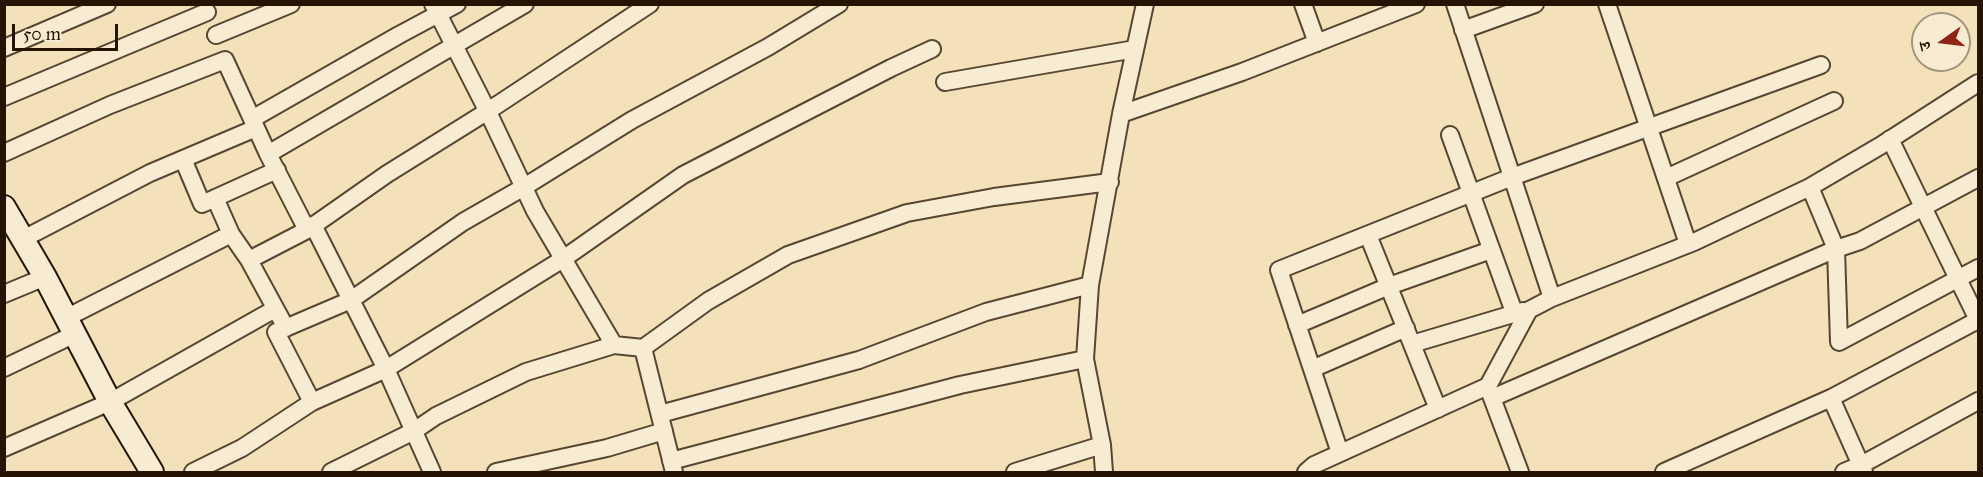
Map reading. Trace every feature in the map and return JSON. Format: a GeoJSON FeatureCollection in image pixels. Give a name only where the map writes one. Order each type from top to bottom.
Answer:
{"type":"FeatureCollection","features":[{"type":"Feature","properties":{"kind":"street"},"geometry":{"type":"LineString","coordinates":[[4,48],[107,4]]}},
{"type":"Feature","properties":{"kind":"street"},"geometry":{"type":"LineString","coordinates":[[216,34],[291,4]]}},
{"type":"Feature","properties":{"kind":"street"},"geometry":{"type":"LineString","coordinates":[[23,239],[150,173],[254,123],[435,9],[457,4]]}},
{"type":"Feature","properties":{"kind":"street"},"geometry":{"type":"LineString","coordinates":[[268,154],[525,4]]}},
{"type":"Feature","properties":{"kind":"street"},"geometry":{"type":"LineString","coordinates":[[249,260],[310,227],[387,174],[488,112],[650,4]]}},
{"type":"Feature","properties":{"kind":"street"},"geometry":{"type":"LineString","coordinates":[[312,402],[276,332],[351,300],[463,222],[632,120],[768,47],[839,4]]}},
{"type":"Feature","properties":{"kind":"street"},"geometry":{"type":"LineString","coordinates":[[1104,472],[1102,444],[1085,359],[1090,285],[1121,114],[1145,4]]}},
{"type":"Feature","properties":{"kind":"street"},"geometry":{"type":"LineString","coordinates":[[1303,4],[1317,43]]}},
{"type":"Feature","properties":{"kind":"street"},"geometry":{"type":"LineString","coordinates":[[1121,114],[1242,72],[1416,4]]}},
{"type":"Feature","properties":{"kind":"street"},"geometry":{"type":"LineString","coordinates":[[1455,4],[1552,298]]}},
{"type":"Feature","properties":{"kind":"street"},"geometry":{"type":"LineString","coordinates":[[1463,30],[1535,4]]}},
{"type":"Feature","properties":{"kind":"street"},"geometry":{"type":"LineString","coordinates":[[1607,4],[1688,244]]}},
{"type":"Feature","properties":{"kind":"street"},"geometry":{"type":"LineString","coordinates":[[4,97],[206,8],[225,60],[268,154],[351,300],[386,369],[432,472]]}},
{"type":"Feature","properties":{"kind":"street"},"geometry":{"type":"LineString","coordinates":[[435,9],[524,187],[614,345]]}},
{"type":"Feature","properties":{"kind":"street"},"geometry":{"type":"LineString","coordinates":[[193,472],[242,448],[312,402],[386,369],[563,259],[683,175],[932,49]]}},
{"type":"Feature","properties":{"kind":"street"},"geometry":{"type":"LineString","coordinates":[[945,82],[1135,50]]}},
{"type":"Feature","properties":{"kind":"street"},"geometry":{"type":"LineString","coordinates":[[4,153],[110,105],[225,60]]}},
{"type":"Feature","properties":{"kind":"street"},"geometry":{"type":"LineString","coordinates":[[1340,453],[1279,270],[1512,177],[1821,65]]}},
{"type":"Feature","properties":{"kind":"street"},"geometry":{"type":"LineString","coordinates":[[1412,344],[1522,311],[1688,244],[1810,188],[1978,83]]}},
{"type":"Feature","properties":{"kind":"street"},"geometry":{"type":"LineString","coordinates":[[1666,178],[1834,101]]}},
{"type":"Feature","properties":{"kind":"street"},"geometry":{"type":"LineString","coordinates":[[1450,135],[1491,250],[1522,311],[1490,392],[1520,472]]}},
{"type":"Feature","properties":{"kind":"street"},"geometry":{"type":"LineString","coordinates":[[1664,472],[1831,398],[1978,320],[1890,140]]}},
{"type":"Feature","properties":{"kind":"street"},"geometry":{"type":"LineString","coordinates":[[183,159],[202,204],[277,171]]}},
{"type":"Feature","properties":{"kind":"street"},"geometry":{"type":"LineString","coordinates":[[1306,472],[1314,465],[1438,409],[1490,392],[1860,241],[1978,178]]}},
{"type":"Feature","properties":{"kind":"street"},"geometry":{"type":"LineString","coordinates":[[331,472],[414,431],[436,416],[526,372],[614,345],[643,348],[708,301],[788,255],[907,213],[994,197],[1110,182]]}},
{"type":"Feature","properties":{"kind":"street"},"geometry":{"type":"LineString","coordinates":[[1810,188],[1836,249],[1839,342],[1978,268]]}},
{"type":"Feature","properties":{"kind":"street"},"geometry":{"type":"LineString","coordinates":[[215,198],[231,234],[249,260],[286,328]]}},
{"type":"Feature","properties":{"kind":"street"},"geometry":{"type":"LineString","coordinates":[[4,207],[45,277],[110,402],[152,472]]}},
{"type":"Feature","properties":{"kind":"street"},"geometry":{"type":"LineString","coordinates":[[4,368],[71,326],[231,234]]}},
{"type":"Feature","properties":{"kind":"street"},"geometry":{"type":"LineString","coordinates":[[1368,235],[1438,409]]}},
{"type":"Feature","properties":{"kind":"street"},"geometry":{"type":"LineString","coordinates":[[1297,325],[1389,286],[1491,250]]}},
{"type":"Feature","properties":{"kind":"street"},"geometry":{"type":"LineString","coordinates":[[4,294],[45,277]]}},
{"type":"Feature","properties":{"kind":"street"},"geometry":{"type":"LineString","coordinates":[[660,414],[859,360],[986,312],[1090,285]]}},
{"type":"Feature","properties":{"kind":"street"},"geometry":{"type":"LineString","coordinates":[[4,448],[110,402],[275,309]]}},
{"type":"Feature","properties":{"kind":"street"},"geometry":{"type":"LineString","coordinates":[[1312,369],[1406,328]]}},
{"type":"Feature","properties":{"kind":"street"},"geometry":{"type":"LineString","coordinates":[[643,348],[672,467],[960,385],[1085,359]]}},
{"type":"Feature","properties":{"kind":"street"},"geometry":{"type":"LineString","coordinates":[[1831,398],[1863,469]]}},
{"type":"Feature","properties":{"kind":"street"},"geometry":{"type":"LineString","coordinates":[[1844,472],[1863,469],[1978,400]]}},
{"type":"Feature","properties":{"kind":"street"},"geometry":{"type":"LineString","coordinates":[[496,472],[607,448],[664,431]]}},
{"type":"Feature","properties":{"kind":"street"},"geometry":{"type":"LineString","coordinates":[[1015,472],[1102,444]]}}]}
